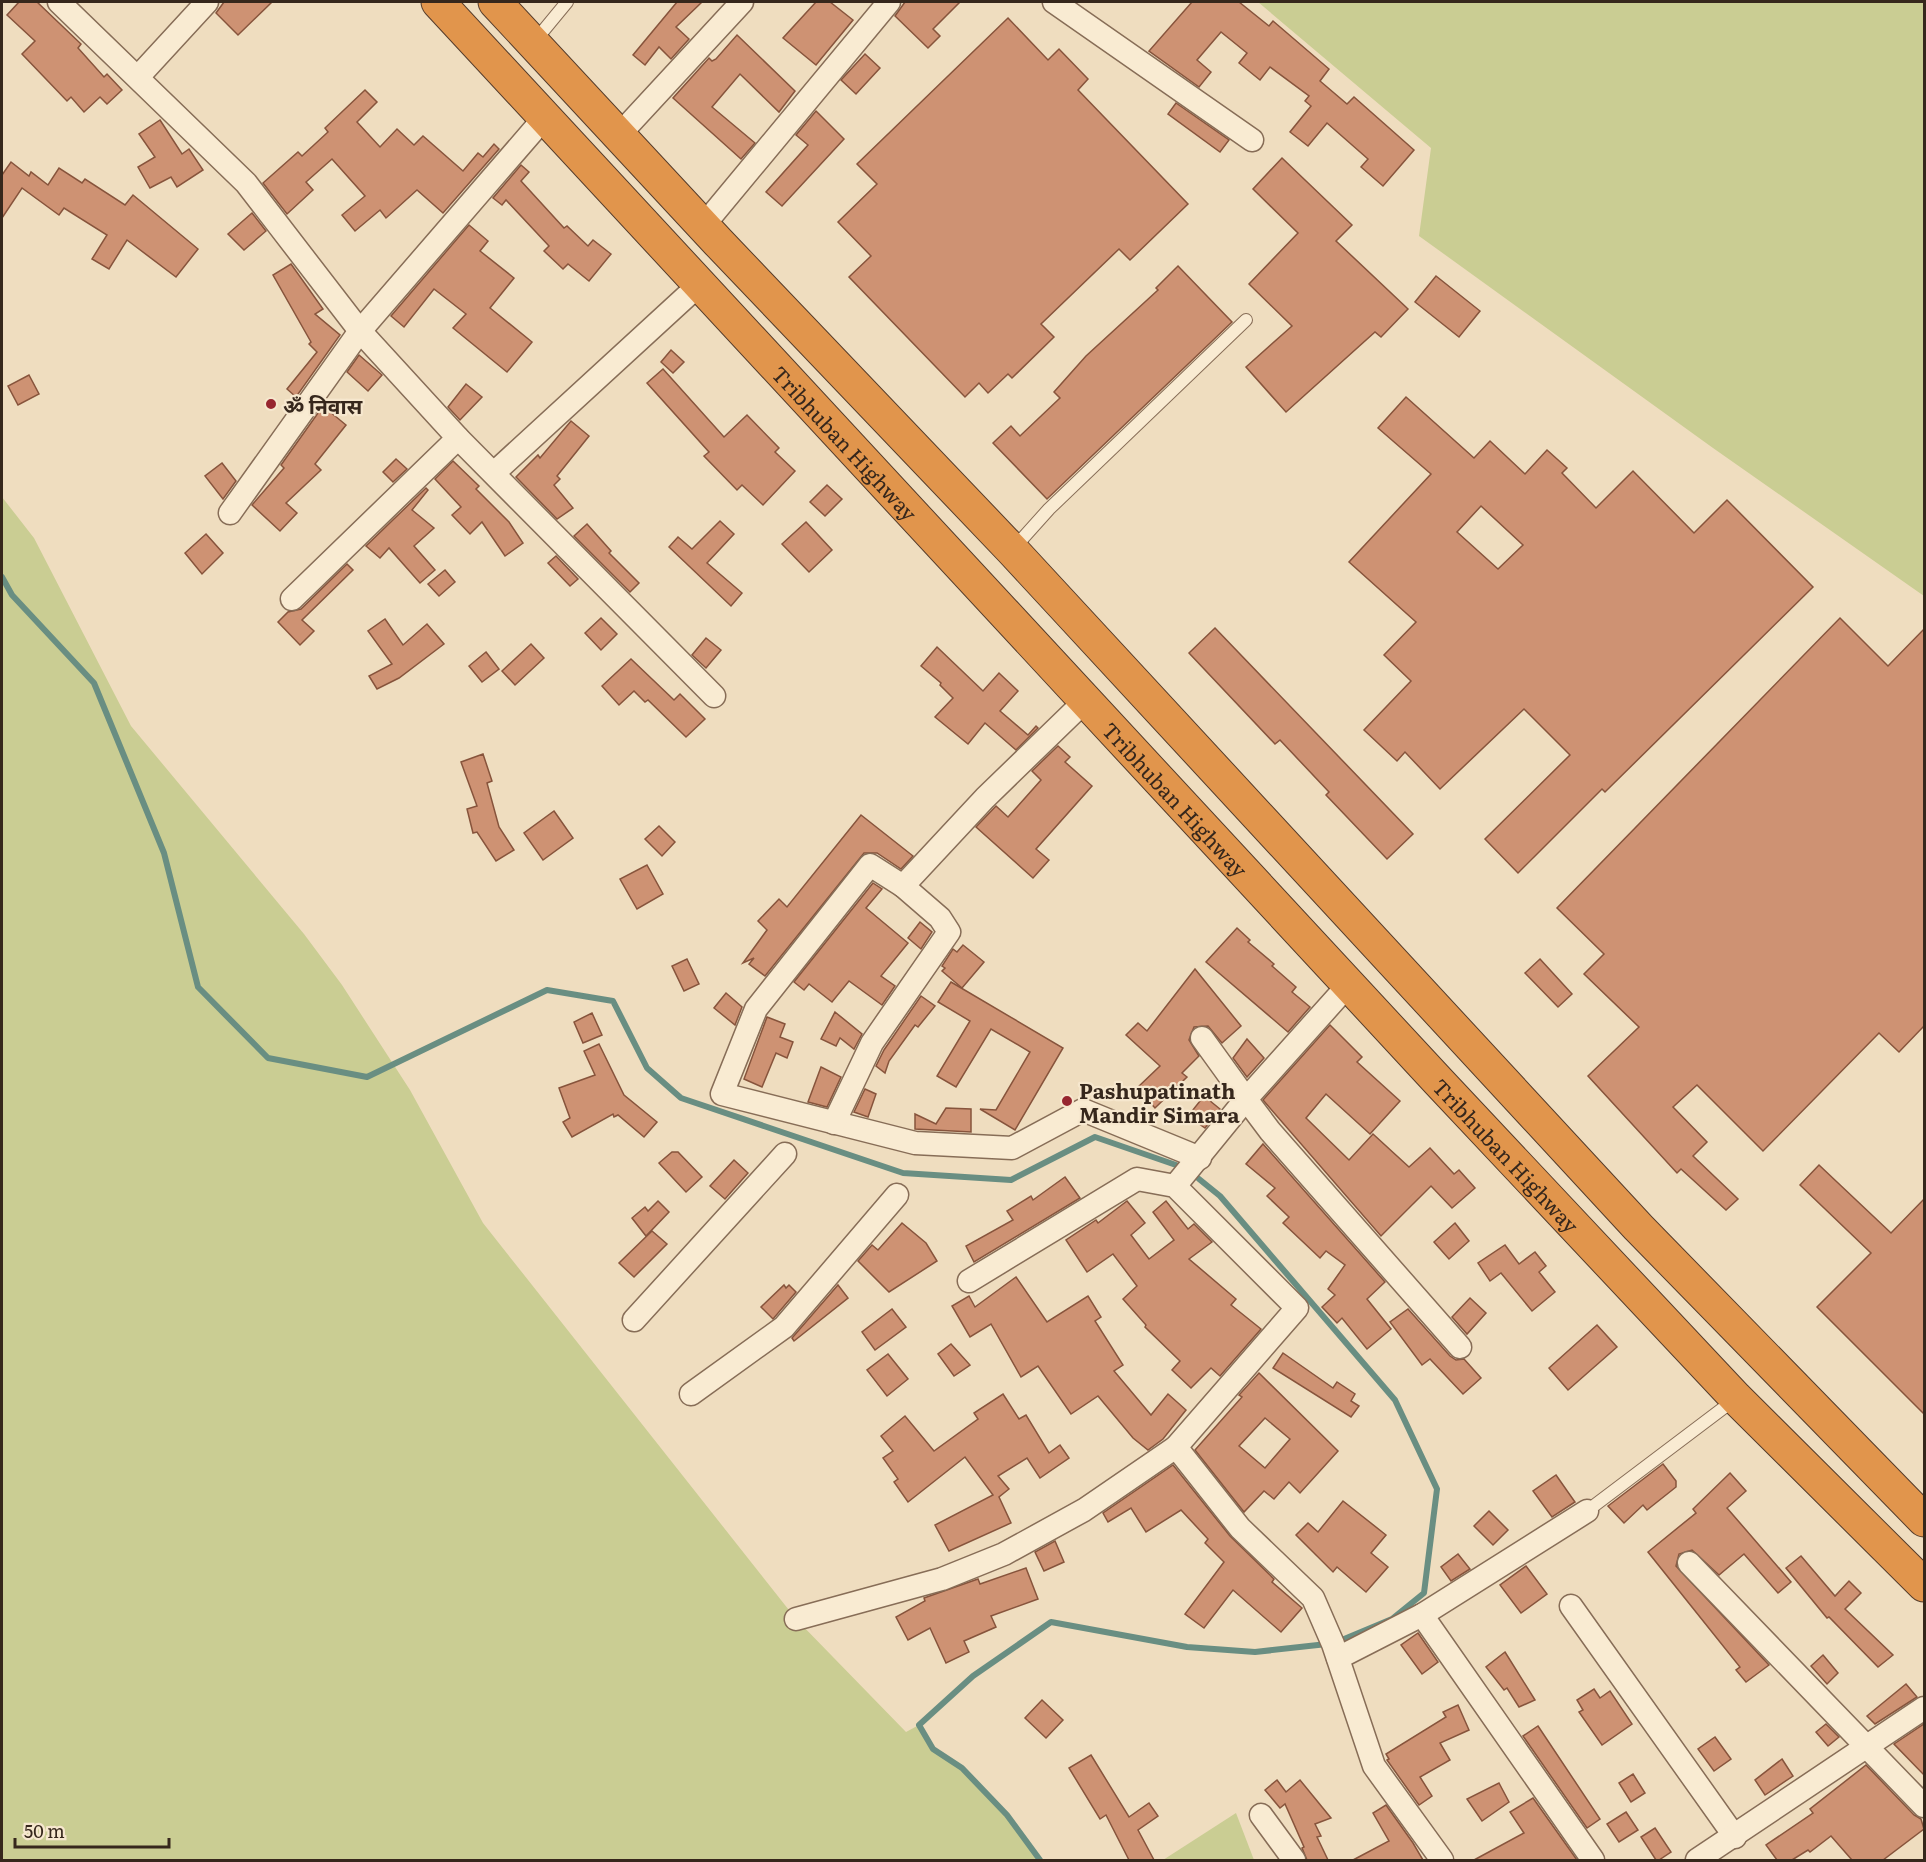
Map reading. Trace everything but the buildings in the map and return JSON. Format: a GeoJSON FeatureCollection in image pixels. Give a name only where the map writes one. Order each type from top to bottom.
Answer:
{"type":"FeatureCollection","features":[{"type":"Feature","properties":{"kind":"highway","name":"Tribhuban Highway"},"geometry":{"type":"LineString","coordinates":[[438,2],[1736,1398],[1924,1585]]}},
{"type":"Feature","properties":{"kind":"highway","name":"Tribhuban Highway"},"geometry":{"type":"LineString","coordinates":[[495,2],[772,300],[1012,550],[1638,1227],[1924,1520]]}},
{"type":"Feature","properties":{"kind":"highway"},"geometry":{"type":"LineString","coordinates":[[744,332],[772,300]]}},
{"type":"Feature","properties":{"kind":"street"},"geometry":{"type":"LineString","coordinates":[[138,77],[207,2]]}},
{"type":"Feature","properties":{"kind":"street"},"geometry":{"type":"LineString","coordinates":[[619,135],[742,2]]}},
{"type":"Feature","properties":{"kind":"street"},"geometry":{"type":"LineString","coordinates":[[703,226],[889,2]]}},
{"type":"Feature","properties":{"kind":"street"},"geometry":{"type":"LineString","coordinates":[[1054,2],[1252,140]]}},
{"type":"Feature","properties":{"kind":"street"},"geometry":{"type":"LineString","coordinates":[[74,6],[138,77],[246,183],[360,331],[458,438],[714,696]]}},
{"type":"Feature","properties":{"kind":"street"},"geometry":{"type":"LineString","coordinates":[[230,513],[360,331],[544,117]]}},
{"type":"Feature","properties":{"kind":"street"},"geometry":{"type":"LineString","coordinates":[[494,473],[701,283]]}},
{"type":"Feature","properties":{"kind":"street"},"geometry":{"type":"LineString","coordinates":[[292,599],[458,438]]}},
{"type":"Feature","properties":{"kind":"street"},"geometry":{"type":"LineString","coordinates":[[903,886],[985,798],[1086,700]]}},
{"type":"Feature","properties":{"kind":"street"},"geometry":{"type":"LineString","coordinates":[[834,1123],[872,1043],[949,932],[940,918],[903,886],[870,865],[756,1009],[722,1094],[834,1123],[915,1143],[1012,1148],[1083,1110],[1200,1158]]}},
{"type":"Feature","properties":{"kind":"street"},"geometry":{"type":"LineString","coordinates":[[1175,1186],[1246,1099],[1349,984]]}},
{"type":"Feature","properties":{"kind":"street"},"geometry":{"type":"LineString","coordinates":[[1202,1038],[1270,1131],[1460,1347]]}},
{"type":"Feature","properties":{"kind":"street"},"geometry":{"type":"LineString","coordinates":[[634,1320],[785,1154]]}},
{"type":"Feature","properties":{"kind":"street"},"geometry":{"type":"LineString","coordinates":[[796,1619],[942,1579],[1004,1554],[1084,1510],[1176,1447],[1297,1308],[1175,1186],[1137,1179],[969,1281]]}},
{"type":"Feature","properties":{"kind":"street"},"geometry":{"type":"LineString","coordinates":[[691,1394],[784,1328],[897,1195]]}},
{"type":"Feature","properties":{"kind":"street"},"geometry":{"type":"LineString","coordinates":[[1176,1447],[1240,1528],[1313,1598],[1338,1658],[1374,1766],[1442,1860]]}},
{"type":"Feature","properties":{"kind":"street"},"geometry":{"type":"LineString","coordinates":[[1338,1658],[1422,1615],[1587,1511]]}},
{"type":"Feature","properties":{"kind":"street"},"geometry":{"type":"LineString","coordinates":[[1689,1563],[1924,1806]]}},
{"type":"Feature","properties":{"kind":"street"},"geometry":{"type":"LineString","coordinates":[[1571,1606],[1735,1837]]}},
{"type":"Feature","properties":{"kind":"street"},"geometry":{"type":"LineString","coordinates":[[1422,1615],[1593,1860]]}},
{"type":"Feature","properties":{"kind":"street"},"geometry":{"type":"LineString","coordinates":[[1697,1860],[1735,1837],[1924,1708]]}},
{"type":"Feature","properties":{"kind":"street"},"geometry":{"type":"LineString","coordinates":[[1260,1815],[1294,1860]]}},
{"type":"Feature","properties":{"kind":"lane"},"geometry":{"type":"LineString","coordinates":[[533,43],[567,2]]}},
{"type":"Feature","properties":{"kind":"lane"},"geometry":{"type":"LineString","coordinates":[[1012,550],[1049,509],[1246,320]]}},
{"type":"Feature","properties":{"kind":"lane"},"geometry":{"type":"LineString","coordinates":[[1587,1511],[1736,1398]]}},
{"type":"Feature","properties":{"kind":"green space"},"geometry":{"type":"Polygon","coordinates":[[[1258,2],[1924,2],[1924,596],[1713,448],[1419,236],[1431,148],[1258,2]]]}},
{"type":"Feature","properties":{"kind":"green space"},"geometry":{"type":"Polygon","coordinates":[[[2,497],[34,538],[131,726],[304,934],[342,985],[410,1090],[483,1223],[796,1619],[906,1732],[919,1725],[933,1749],[962,1768],[1007,1814],[1040,1860],[2,1860],[2,497]]]}},
{"type":"Feature","properties":{"kind":"green space"},"geometry":{"type":"Polygon","coordinates":[[[1236,1813],[1254,1860],[1163,1860],[1236,1813]]]}},
{"type":"Feature","properties":{"kind":"waterway"},"geometry":{"type":"LineString","coordinates":[[2,577],[12,595],[94,683],[164,853],[198,987],[268,1058],[367,1077],[547,990],[613,1001],[647,1068],[681,1098],[903,1173],[1011,1180],[1095,1137],[1176,1165]]}},
{"type":"Feature","properties":{"kind":"waterway"},"geometry":{"type":"LineString","coordinates":[[1199,1179],[1220,1196],[1395,1400],[1437,1489],[1424,1593],[1392,1619],[1337,1642]]}},
{"type":"Feature","properties":{"kind":"waterway"},"geometry":{"type":"LineString","coordinates":[[1040,1860],[1007,1815],[962,1768],[933,1749],[919,1725],[973,1676],[1051,1622],[1187,1647],[1255,1652],[1327,1644]]}},
{"type":"Feature","properties":{"kind":"place","name":"ॐ निवास"},"geometry":{"type":"Point","coordinates":[271,404]}},
{"type":"Feature","properties":{"kind":"place","name":"Pashupatinath Mandir Simara"},"geometry":{"type":"Point","coordinates":[1067,1101]}}]}
